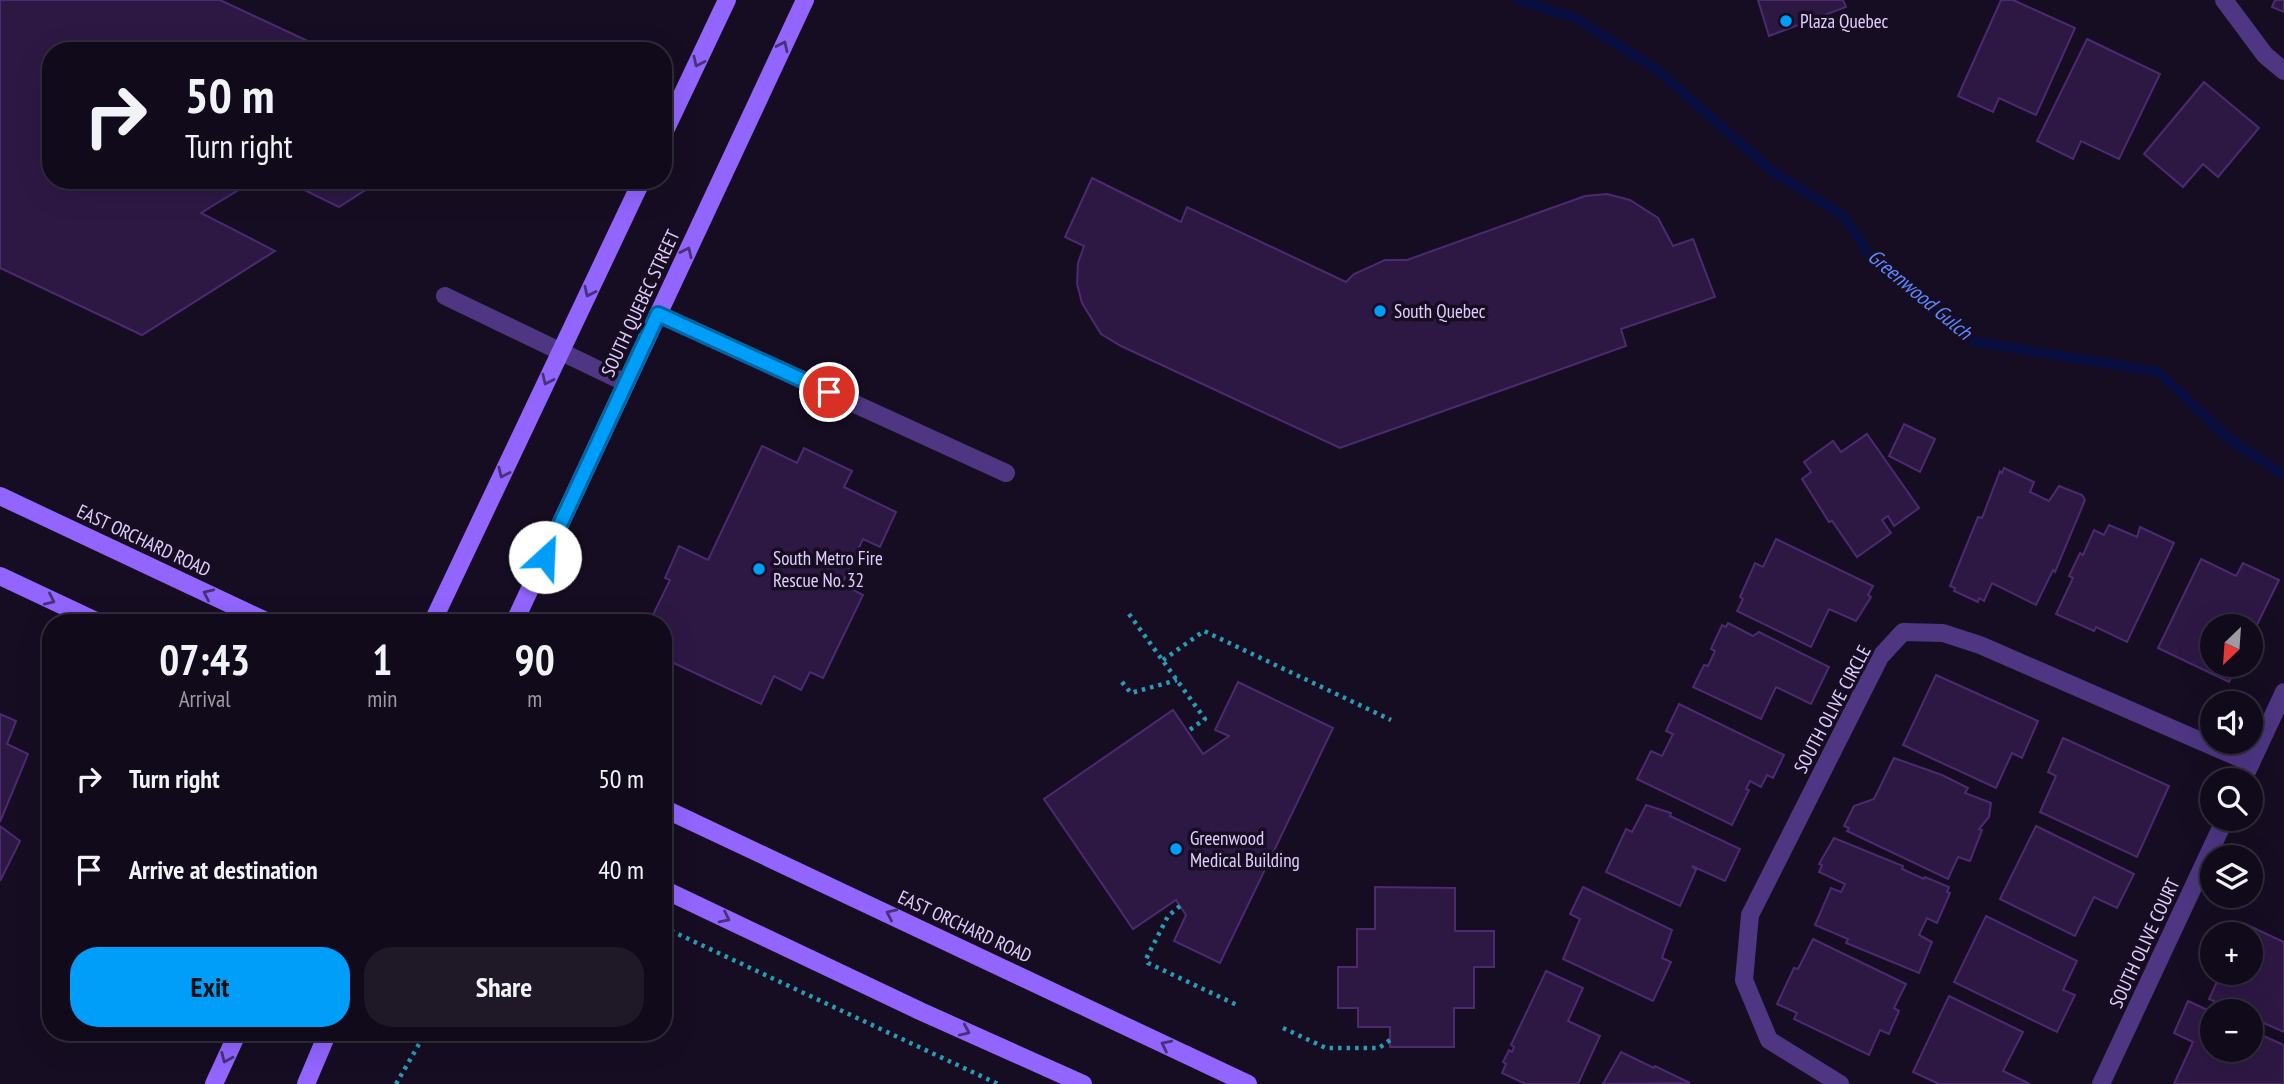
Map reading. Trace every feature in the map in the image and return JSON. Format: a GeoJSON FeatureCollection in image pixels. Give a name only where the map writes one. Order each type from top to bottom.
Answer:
{"type":"FeatureCollection","features":[{"type":"Feature","properties":{"kind":"main road"},"geometry":{"type":"LineString","coordinates":[[672,116],[727,0]]}},
{"type":"Feature","properties":{"kind":"main road","name":"SOUTH QUEBEC STREET"},"geometry":{"type":"LineString","coordinates":[[518,614],[805,0]]}},
{"type":"Feature","properties":{"kind":"main road"},"geometry":{"type":"LineString","coordinates":[[436,614],[638,189]]}},
{"type":"Feature","properties":{"kind":"main road","name":"EAST ORCHARD ROAD"},"geometry":{"type":"LineString","coordinates":[[0,496],[251,614]]}},
{"type":"Feature","properties":{"kind":"main road"},"geometry":{"type":"LineString","coordinates":[[0,576],[81,614]]}},
{"type":"Feature","properties":{"kind":"main road","name":"EAST ORCHARD ROAD"},"geometry":{"type":"LineString","coordinates":[[672,812],[1248,1084]]}},
{"type":"Feature","properties":{"kind":"main road"},"geometry":{"type":"LineString","coordinates":[[672,892],[920,1011],[1083,1084]]}},
{"type":"Feature","properties":{"kind":"main road"},"geometry":{"type":"LineString","coordinates":[[214,1084],[234,1041]]}},
{"type":"Feature","properties":{"kind":"main road"},"geometry":{"type":"LineString","coordinates":[[306,1084],[324,1041]]}},
{"type":"Feature","properties":{"kind":"street"},"geometry":{"type":"LineString","coordinates":[[2224,0],[2266,55],[2284,71]]}},
{"type":"Feature","properties":{"kind":"street"},"geometry":{"type":"LineString","coordinates":[[445,296],[562,349],[626,383]]}},
{"type":"Feature","properties":{"kind":"street"},"geometry":{"type":"LineString","coordinates":[[658,314],[1006,473]]}},
{"type":"Feature","properties":{"kind":"street","name":"SOUTH OLIVE CIRCLE"},"geometry":{"type":"LineString","coordinates":[[1840,1084],[1769,1041],[1744,979],[1750,915],[1880,657],[1903,632],[1942,633],[1980,645],[2251,763]]}},
{"type":"Feature","properties":{"kind":"street"},"geometry":{"type":"LineString","coordinates":[[2249,768],[2284,692]]}},
{"type":"Feature","properties":{"kind":"street","name":"SOUTH OLIVE COURT"},"geometry":{"type":"LineString","coordinates":[[2101,1084],[2219,831]]}},
{"type":"Feature","properties":{"kind":"path"},"geometry":{"type":"LineString","coordinates":[[1129,614],[1205,719],[1188,731]]}},
{"type":"Feature","properties":{"kind":"path"},"geometry":{"type":"LineString","coordinates":[[1163,660],[1204,631],[1391,720]]}},
{"type":"Feature","properties":{"kind":"path"},"geometry":{"type":"LineString","coordinates":[[1122,682],[1131,692],[1177,680]]}},
{"type":"Feature","properties":{"kind":"path"},"geometry":{"type":"LineString","coordinates":[[1180,906],[1168,916],[1146,959],[1148,963],[1239,1006]]}},
{"type":"Feature","properties":{"kind":"path"},"geometry":{"type":"LineString","coordinates":[[672,931],[998,1084]]}},
{"type":"Feature","properties":{"kind":"path"},"geometry":{"type":"LineString","coordinates":[[1283,1028],[1326,1048],[1379,1048],[1390,1040]]}},
{"type":"Feature","properties":{"kind":"path"},"geometry":{"type":"LineString","coordinates":[[396,1084],[421,1041]]}},
{"type":"Feature","properties":{"kind":"building"},"geometry":{"type":"Polygon","coordinates":[[[0,0],[220,0],[310,42],[42,42],[42,189],[240,189],[201,213],[275,251],[142,335],[0,268],[0,0]]]}},
{"type":"Feature","properties":{"kind":"building","name":"Plaza Quebec"},"geometry":{"type":"Polygon","coordinates":[[[1758,0],[1843,0],[1846,7],[1769,36],[1758,0]]]}},
{"type":"Feature","properties":{"kind":"building"},"geometry":{"type":"Polygon","coordinates":[[[2001,0],[2013,0],[2075,28],[2036,115],[1999,98],[1993,112],[1958,96],[2001,0]]]}},
{"type":"Feature","properties":{"kind":"building"},"geometry":{"type":"Polygon","coordinates":[[[2275,0],[2284,0],[2284,12],[2272,7],[2275,0]]]}},
{"type":"Feature","properties":{"kind":"building"},"geometry":{"type":"Polygon","coordinates":[[[2087,39],[2160,74],[2119,159],[2081,141],[2073,159],[2037,141],[2087,39]]]}},
{"type":"Feature","properties":{"kind":"building"},"geometry":{"type":"Polygon","coordinates":[[[2204,82],[2259,128],[2218,177],[2203,164],[2183,187],[2144,154],[2204,82]]]}},
{"type":"Feature","properties":{"kind":"building","name":"South Quebec"},"geometry":{"type":"Polygon","coordinates":[[[1092,178],[1181,222],[1187,207],[1346,282],[1354,274],[1385,260],[1407,260],[1585,196],[1607,194],[1630,200],[1658,218],[1673,246],[1693,239],[1715,297],[1621,329],[1626,346],[1340,448],[1121,346],[1101,334],[1082,303],[1077,284],[1078,263],[1084,246],[1065,237],[1092,178]]]}},
{"type":"Feature","properties":{"kind":"building"},"geometry":{"type":"Polygon","coordinates":[[[302,189],[367,189],[339,207],[302,189]]]}},
{"type":"Feature","properties":{"kind":"building"},"geometry":{"type":"Polygon","coordinates":[[[1904,424],[1935,439],[1920,472],[1889,456],[1904,424]]]}},
{"type":"Feature","properties":{"kind":"building"},"geometry":{"type":"Polygon","coordinates":[[[1867,434],[1919,508],[1894,526],[1888,516],[1882,520],[1891,533],[1857,557],[1832,521],[1829,522],[1802,479],[1811,472],[1804,462],[1833,441],[1841,452],[1867,434]]]}},
{"type":"Feature","properties":{"kind":"building","name":"South Metro Fire Rescue No. 32"},"geometry":{"type":"Polygon","coordinates":[[[762,446],[797,463],[804,448],[852,471],[844,487],[896,512],[880,547],[863,539],[842,584],[863,595],[823,678],[810,672],[801,690],[774,676],[761,704],[672,662],[672,614],[653,614],[670,580],[665,578],[679,546],[708,560],[762,446]]]}},
{"type":"Feature","properties":{"kind":"building"},"geometry":{"type":"Polygon","coordinates":[[[2004,468],[2034,482],[2030,492],[2049,501],[2059,486],[2082,495],[2085,500],[2055,572],[2053,570],[2036,605],[1992,583],[1984,601],[1979,598],[1978,602],[1954,591],[1955,588],[1950,586],[1978,517],[1982,518],[2000,471],[2002,473],[2004,468]]]}},
{"type":"Feature","properties":{"kind":"building"},"geometry":{"type":"Polygon","coordinates":[[[2109,525],[2137,537],[2140,527],[2174,543],[2127,642],[2096,627],[2094,631],[2056,614],[2073,578],[2069,576],[2080,553],[2083,555],[2094,530],[2104,535],[2109,525]]]}},
{"type":"Feature","properties":{"kind":"building"},"geometry":{"type":"Polygon","coordinates":[[[1776,539],[1873,586],[1868,595],[1871,597],[1856,621],[1829,609],[1811,647],[1737,611],[1743,599],[1740,597],[1755,563],[1763,567],[1776,539]]]}},
{"type":"Feature","properties":{"kind":"building"},"geometry":{"type":"Polygon","coordinates":[[[2201,559],[2236,576],[2243,563],[2279,580],[2262,614],[2200,614],[2200,668],[2158,648],[2201,559]]]}},
{"type":"Feature","properties":{"kind":"building"},"geometry":{"type":"Polygon","coordinates":[[[1728,623],[1753,636],[1759,632],[1829,667],[1811,704],[1776,687],[1761,719],[1693,687],[1704,665],[1708,666],[1715,651],[1711,649],[1722,625],[1726,627],[1728,623]]]}},
{"type":"Feature","properties":{"kind":"building"},"geometry":{"type":"Polygon","coordinates":[[[1936,675],[2038,721],[2022,758],[2012,753],[1996,788],[1903,745],[1936,675]]]}},
{"type":"Feature","properties":{"kind":"building"},"geometry":{"type":"Polygon","coordinates":[[[2219,677],[2232,677],[2229,682],[2219,677]]]}},
{"type":"Feature","properties":{"kind":"building","name":"Greenwood Medical Building"},"geometry":{"type":"Polygon","coordinates":[[[1238,682],[1333,728],[1220,963],[1174,941],[1186,915],[1176,900],[1133,929],[1044,799],[1173,710],[1203,754],[1229,736],[1215,730],[1238,682]]]}},
{"type":"Feature","properties":{"kind":"building"},"geometry":{"type":"Polygon","coordinates":[[[1679,704],[1784,755],[1773,778],[1767,775],[1761,787],[1750,781],[1746,789],[1749,790],[1732,825],[1637,779],[1651,751],[1662,756],[1673,734],[1666,731],[1679,704]]]}},
{"type":"Feature","properties":{"kind":"building"},"geometry":{"type":"Polygon","coordinates":[[[0,714],[16,721],[7,744],[28,754],[0,822],[0,714]]]}},
{"type":"Feature","properties":{"kind":"building"},"geometry":{"type":"Polygon","coordinates":[[[2063,738],[2169,786],[2137,857],[2040,812],[2056,776],[2048,772],[2063,738]]]}},
{"type":"Feature","properties":{"kind":"building"},"geometry":{"type":"Polygon","coordinates":[[[1894,758],[1942,775],[1968,788],[1965,793],[1991,803],[1989,817],[1979,829],[1982,830],[1970,861],[1958,857],[1948,879],[1847,831],[1849,828],[1844,826],[1854,806],[1874,799],[1894,758]]]}},
{"type":"Feature","properties":{"kind":"building"},"geometry":{"type":"Polygon","coordinates":[[[1646,805],[1671,813],[1670,816],[1740,849],[1725,881],[1692,866],[1696,870],[1680,906],[1606,872],[1626,829],[1632,832],[1646,805]]]}},
{"type":"Feature","properties":{"kind":"building"},"geometry":{"type":"Polygon","coordinates":[[[0,826],[20,841],[0,881],[0,826]]]}},
{"type":"Feature","properties":{"kind":"building"},"geometry":{"type":"Polygon","coordinates":[[[2036,826],[2134,874],[2117,908],[2094,897],[2075,936],[2000,899],[2036,826]]]}},
{"type":"Feature","properties":{"kind":"building"},"geometry":{"type":"Polygon","coordinates":[[[1834,838],[1903,866],[1902,869],[1924,879],[1925,877],[1949,887],[1947,892],[1950,893],[1937,923],[1927,918],[1919,935],[1932,942],[1919,973],[1846,943],[1848,939],[1815,925],[1831,888],[1841,892],[1845,884],[1819,872],[1822,865],[1819,864],[1834,838]]]}},
{"type":"Feature","properties":{"kind":"building"},"geometry":{"type":"Polygon","coordinates":[[[1375,887],[1455,888],[1455,931],[1494,931],[1494,967],[1474,967],[1474,1008],[1454,1008],[1454,1047],[1390,1047],[1390,1027],[1358,1027],[1358,1008],[1338,1008],[1338,967],[1357,967],[1357,929],[1375,929],[1375,887]]]}},
{"type":"Feature","properties":{"kind":"building"},"geometry":{"type":"Polygon","coordinates":[[[1583,887],[1672,930],[1662,958],[1671,962],[1653,1001],[1563,959],[1580,919],[1570,914],[1583,887]]]}},
{"type":"Feature","properties":{"kind":"building"},"geometry":{"type":"Polygon","coordinates":[[[1986,916],[2077,961],[2063,990],[2075,995],[2057,1032],[1954,982],[1986,916]]]}},
{"type":"Feature","properties":{"kind":"building"},"geometry":{"type":"Polygon","coordinates":[[[2263,932],[2284,942],[2284,1032],[2263,1023],[2263,999],[2209,999],[2215,985],[2263,985],[2263,932]]]}},
{"type":"Feature","properties":{"kind":"building"},"geometry":{"type":"Polygon","coordinates":[[[1813,939],[1906,984],[1894,1008],[1899,1011],[1889,1034],[1880,1030],[1869,1055],[1794,1019],[1797,1013],[1777,1004],[1794,968],[1798,969],[1813,939]]]}},
{"type":"Feature","properties":{"kind":"building"},"geometry":{"type":"Polygon","coordinates":[[[1546,971],[1583,988],[1568,1021],[1600,1036],[1578,1084],[1526,1084],[1502,1073],[1506,1064],[1503,1062],[1509,1050],[1512,1052],[1514,1047],[1511,1045],[1546,971]]]}},
{"type":"Feature","properties":{"kind":"building"},"geometry":{"type":"Polygon","coordinates":[[[1949,996],[2023,1032],[2003,1071],[2030,1084],[1939,1084],[1913,1072],[1949,996]]]}},
{"type":"Feature","properties":{"kind":"building"},"geometry":{"type":"Polygon","coordinates":[[[2188,1001],[2200,1006],[2200,1062],[2263,1062],[2263,1036],[2284,1045],[2284,1084],[2174,1084],[2193,1042],[2174,1033],[2188,1001]]]}},
{"type":"Feature","properties":{"kind":"building"},"geometry":{"type":"Polygon","coordinates":[[[1621,1052],[1654,1068],[1655,1066],[1690,1083],[1603,1084],[1621,1052]]]}},
{"type":"Feature","properties":{"kind":"waterway","name":"Greenwood Gulch"},"geometry":{"type":"LineString","coordinates":[[1518,0],[1576,18],[1656,69],[1772,171],[1844,216],[1871,258],[1926,307],[1976,342],[2159,372],[2228,438],[2284,475]]}},
{"type":"Feature","properties":{"kind":"place","name":"Plaza Quebec"},"geometry":{"type":"Point","coordinates":[1786,21]}},
{"type":"Feature","properties":{"kind":"place","name":"South Quebec"},"geometry":{"type":"Point","coordinates":[1380,311]}},
{"type":"Feature","properties":{"kind":"place","name":"South Metro Fire Rescue No. 32"},"geometry":{"type":"Point","coordinates":[759,569]}},
{"type":"Feature","properties":{"kind":"place","name":"Greenwood Medical Building"},"geometry":{"type":"Point","coordinates":[1176,849]}},
{"type":"Feature","properties":{"kind":"route"},"geometry":{"type":"LineString","coordinates":[[545,557],[658,314],[829,392]]}}]}
